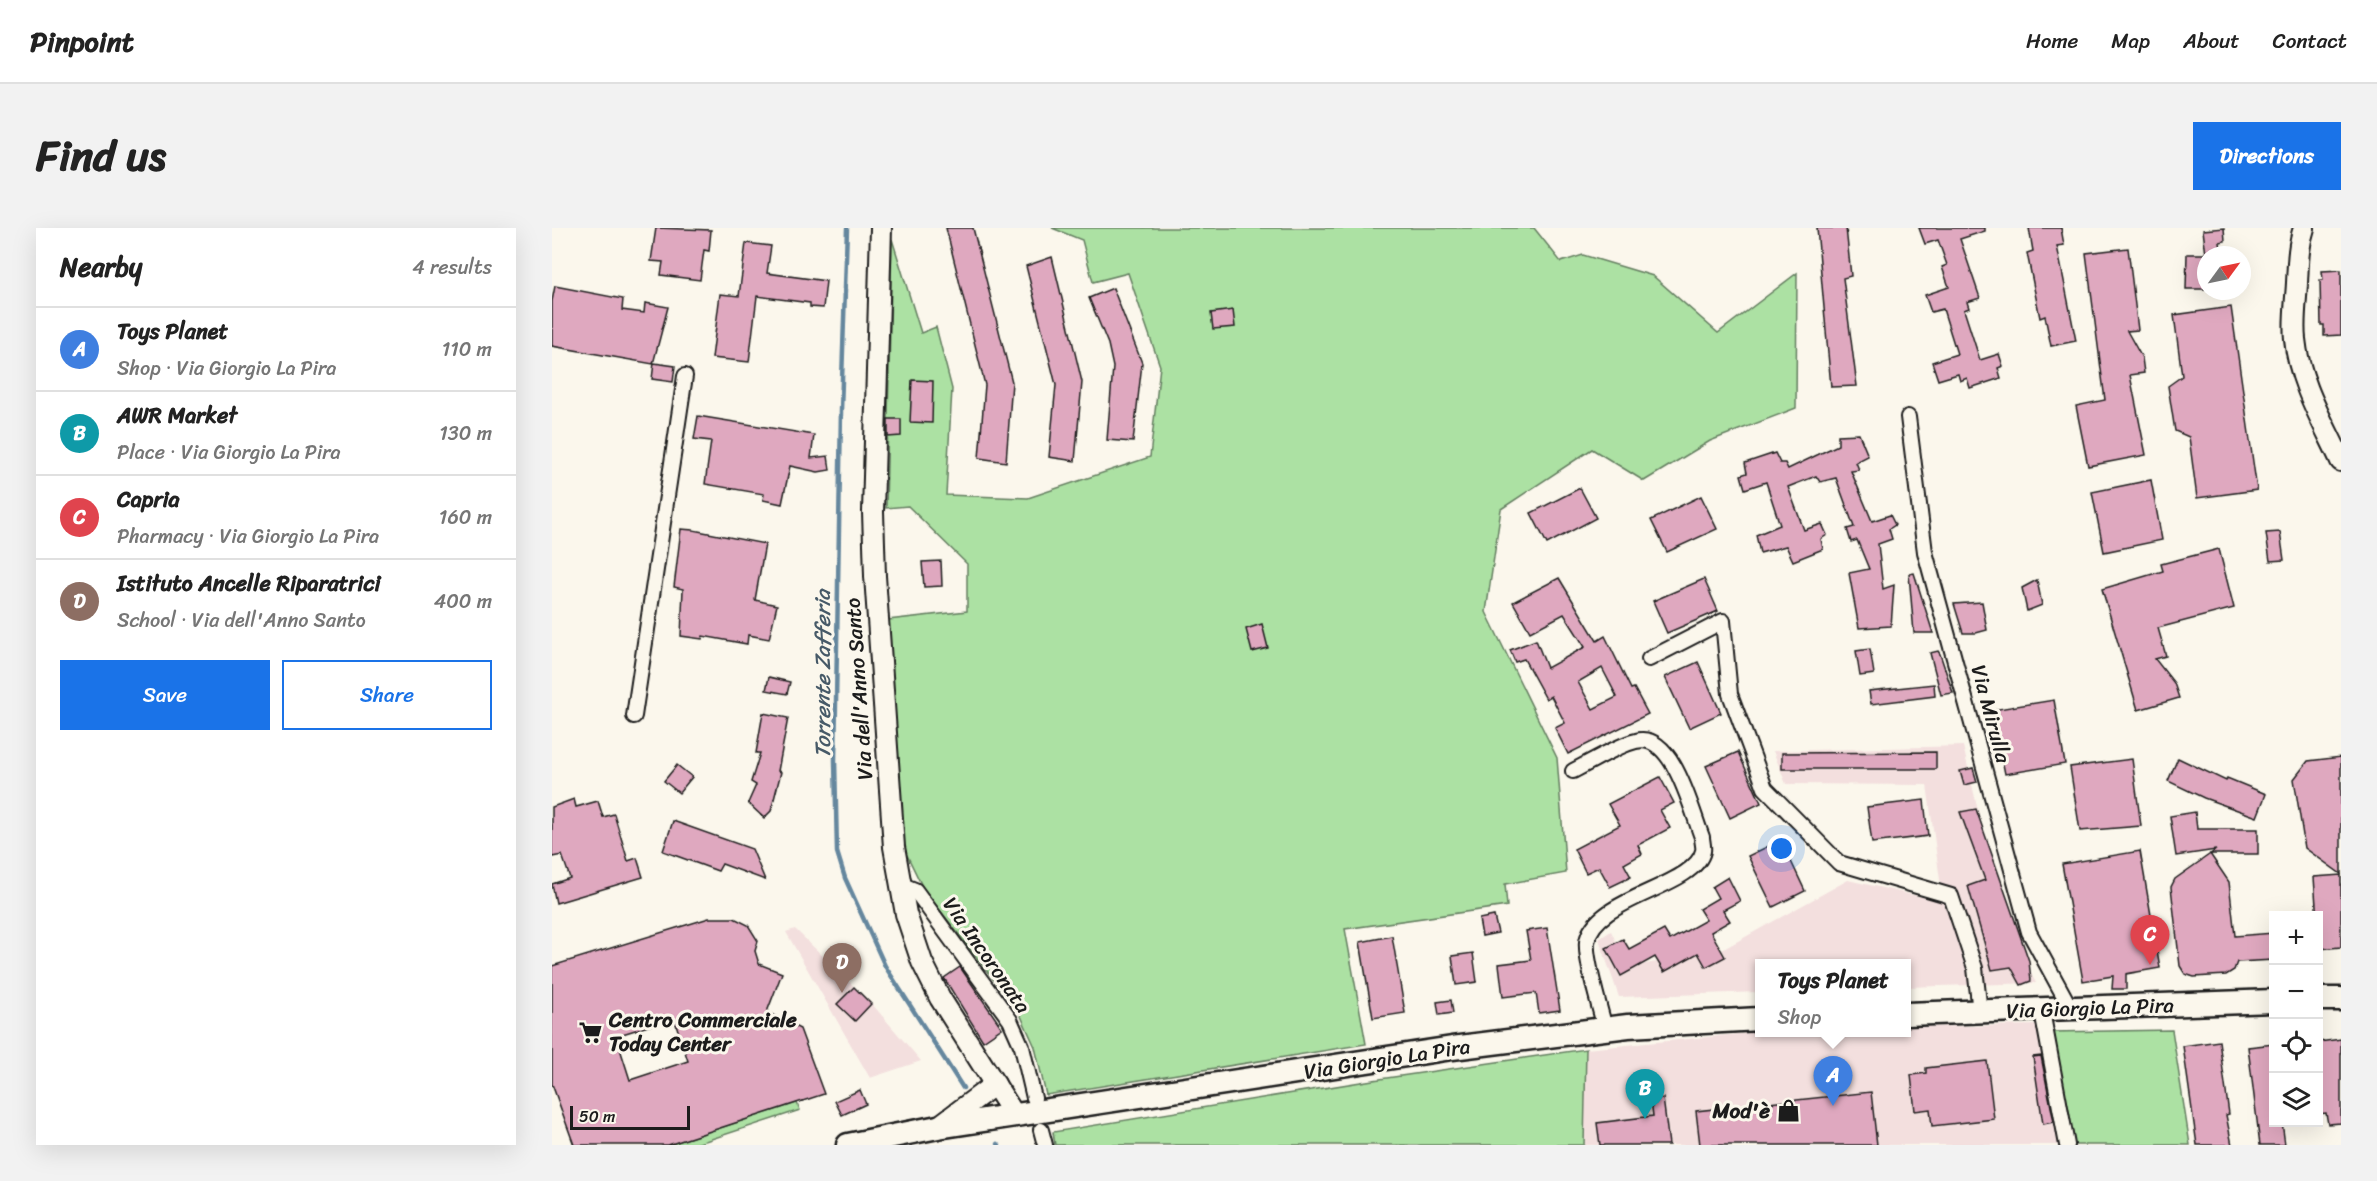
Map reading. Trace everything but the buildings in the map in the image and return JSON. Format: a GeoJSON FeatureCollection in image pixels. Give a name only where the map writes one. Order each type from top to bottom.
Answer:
{"type":"FeatureCollection","features":[{"type":"Feature","properties":{"kind":"main road"},"geometry":{"type":"LineString","coordinates":[[2323,999],[2341,999]]}},
{"type":"Feature","properties":{"kind":"main road","name":"Via Giorgio La Pira"},"geometry":{"type":"LineString","coordinates":[[1911,1014],[2269,1001]]}},
{"type":"Feature","properties":{"kind":"main road","name":"Via Giorgio La Pira"},"geometry":{"type":"LineString","coordinates":[[848,1145],[938,1127],[1452,1048],[1605,1028],[1755,1019]]}},
{"type":"Feature","properties":{"kind":"street","name":"Via dell'Anno Santo"},"geometry":{"type":"LineString","coordinates":[[881,228],[874,544],[893,835],[900,884],[910,930],[929,978],[1015,1116]]}},
{"type":"Feature","properties":{"kind":"street"},"geometry":{"type":"LineString","coordinates":[[2304,228],[2299,245],[2295,338],[2297,354],[2307,387],[2341,461]]}},
{"type":"Feature","properties":{"kind":"street"},"geometry":{"type":"LineString","coordinates":[[634,716],[685,376]]}},
{"type":"Feature","properties":{"kind":"street","name":"Via Mirulla"},"geometry":{"type":"LineString","coordinates":[[1908,417],[1925,552],[2029,932],[2072,1009]]}},
{"type":"Feature","properties":{"kind":"street"},"geometry":{"type":"LineString","coordinates":[[1649,658],[1723,621],[1730,694],[1765,788],[1839,864],[1951,896],[1975,968],[1980,1012]]}},
{"type":"Feature","properties":{"kind":"street"},"geometry":{"type":"LineString","coordinates":[[1573,771],[1637,740],[1656,743],[1673,761],[1702,837],[1704,850],[1697,862],[1681,875],[1602,916],[1592,929],[1587,942],[1588,956],[1605,1028]]}},
{"type":"Feature","properties":{"kind":"street","name":"Via Incoronata"},"geometry":{"type":"LineString","coordinates":[[900,884],[915,890],[1010,1020],[1022,1047],[1034,1098]]}},
{"type":"Feature","properties":{"kind":"street"},"geometry":{"type":"LineString","coordinates":[[2042,1011],[2067,1145]]}},
{"type":"Feature","properties":{"kind":"street"},"geometry":{"type":"LineString","coordinates":[[938,1127],[995,1084]]}},
{"type":"Feature","properties":{"kind":"street"},"geometry":{"type":"LineString","coordinates":[[1041,1130],[1045,1145]]}},
{"type":"Feature","properties":{"kind":"shaded area"},"geometry":{"type":"Polygon","coordinates":[[[1963,746],[2005,927],[2036,983],[1911,987],[1911,959],[1755,959],[1755,992],[1619,997],[1599,939],[1611,931],[1628,967],[1720,951],[1848,880],[1943,902],[1927,785],[1786,784],[1773,751],[1963,746]]]}},
{"type":"Feature","properties":{"kind":"shaded area"},"geometry":{"type":"Polygon","coordinates":[[[795,929],[872,1004],[921,1061],[870,1078],[786,932],[795,929]]]}},
{"type":"Feature","properties":{"kind":"shaded area"},"geometry":{"type":"Polygon","coordinates":[[[2042,1025],[2063,1145],[1584,1145],[1586,1049],[1755,1032],[1755,1037],[1911,1037],[1911,1027],[2042,1025]]]}},
{"type":"Feature","properties":{"kind":"green space"},"geometry":{"type":"Polygon","coordinates":[[[1052,228],[1534,228],[1561,262],[1583,255],[1653,276],[1718,333],[1797,273],[1796,408],[1710,441],[1644,481],[1592,449],[1501,509],[1486,612],[1557,758],[1566,873],[1505,884],[1507,906],[1345,929],[1366,1044],[1046,1095],[1035,1047],[1020,1014],[923,888],[906,853],[900,826],[896,788],[888,620],[967,611],[967,564],[908,506],[886,508],[892,239],[921,333],[936,327],[952,389],[946,495],[1028,498],[1150,457],[1160,366],[1128,273],[1093,282],[1082,240],[1052,228]]]}},
{"type":"Feature","properties":{"kind":"green space"},"geometry":{"type":"Polygon","coordinates":[[[2172,1030],[2190,1145],[2074,1145],[2051,1032],[2172,1030]]]}},
{"type":"Feature","properties":{"kind":"green space"},"geometry":{"type":"Polygon","coordinates":[[[1586,1049],[1584,1145],[1055,1145],[1053,1132],[1373,1080],[1586,1049]]]}},
{"type":"Feature","properties":{"kind":"green space"},"geometry":{"type":"Polygon","coordinates":[[[797,1103],[800,1110],[693,1145],[668,1145],[797,1103]]]}},
{"type":"Feature","properties":{"kind":"waterway","name":"Torrente Zafferia"},"geometry":{"type":"LineString","coordinates":[[847,228],[841,411],[835,760],[837,852],[845,878],[885,966],[963,1088]]}},
{"type":"Feature","properties":{"kind":"place","name":"Capria"},"geometry":{"type":"Point","coordinates":[2150,965]}},
{"type":"Feature","properties":{"kind":"place","name":"Istituto Ancelle Riparatrici"},"geometry":{"type":"Point","coordinates":[842,993]}},
{"type":"Feature","properties":{"kind":"place","name":"Centro Commerciale Today Center"},"geometry":{"type":"Point","coordinates":[591,1032]}},
{"type":"Feature","properties":{"kind":"place","name":"Toys Planet"},"geometry":{"type":"Point","coordinates":[1833,1106]}},
{"type":"Feature","properties":{"kind":"place","name":"Mod'è"},"geometry":{"type":"Point","coordinates":[1788,1111]}},
{"type":"Feature","properties":{"kind":"place","name":"AWR Market"},"geometry":{"type":"Point","coordinates":[1645,1119]}}]}
